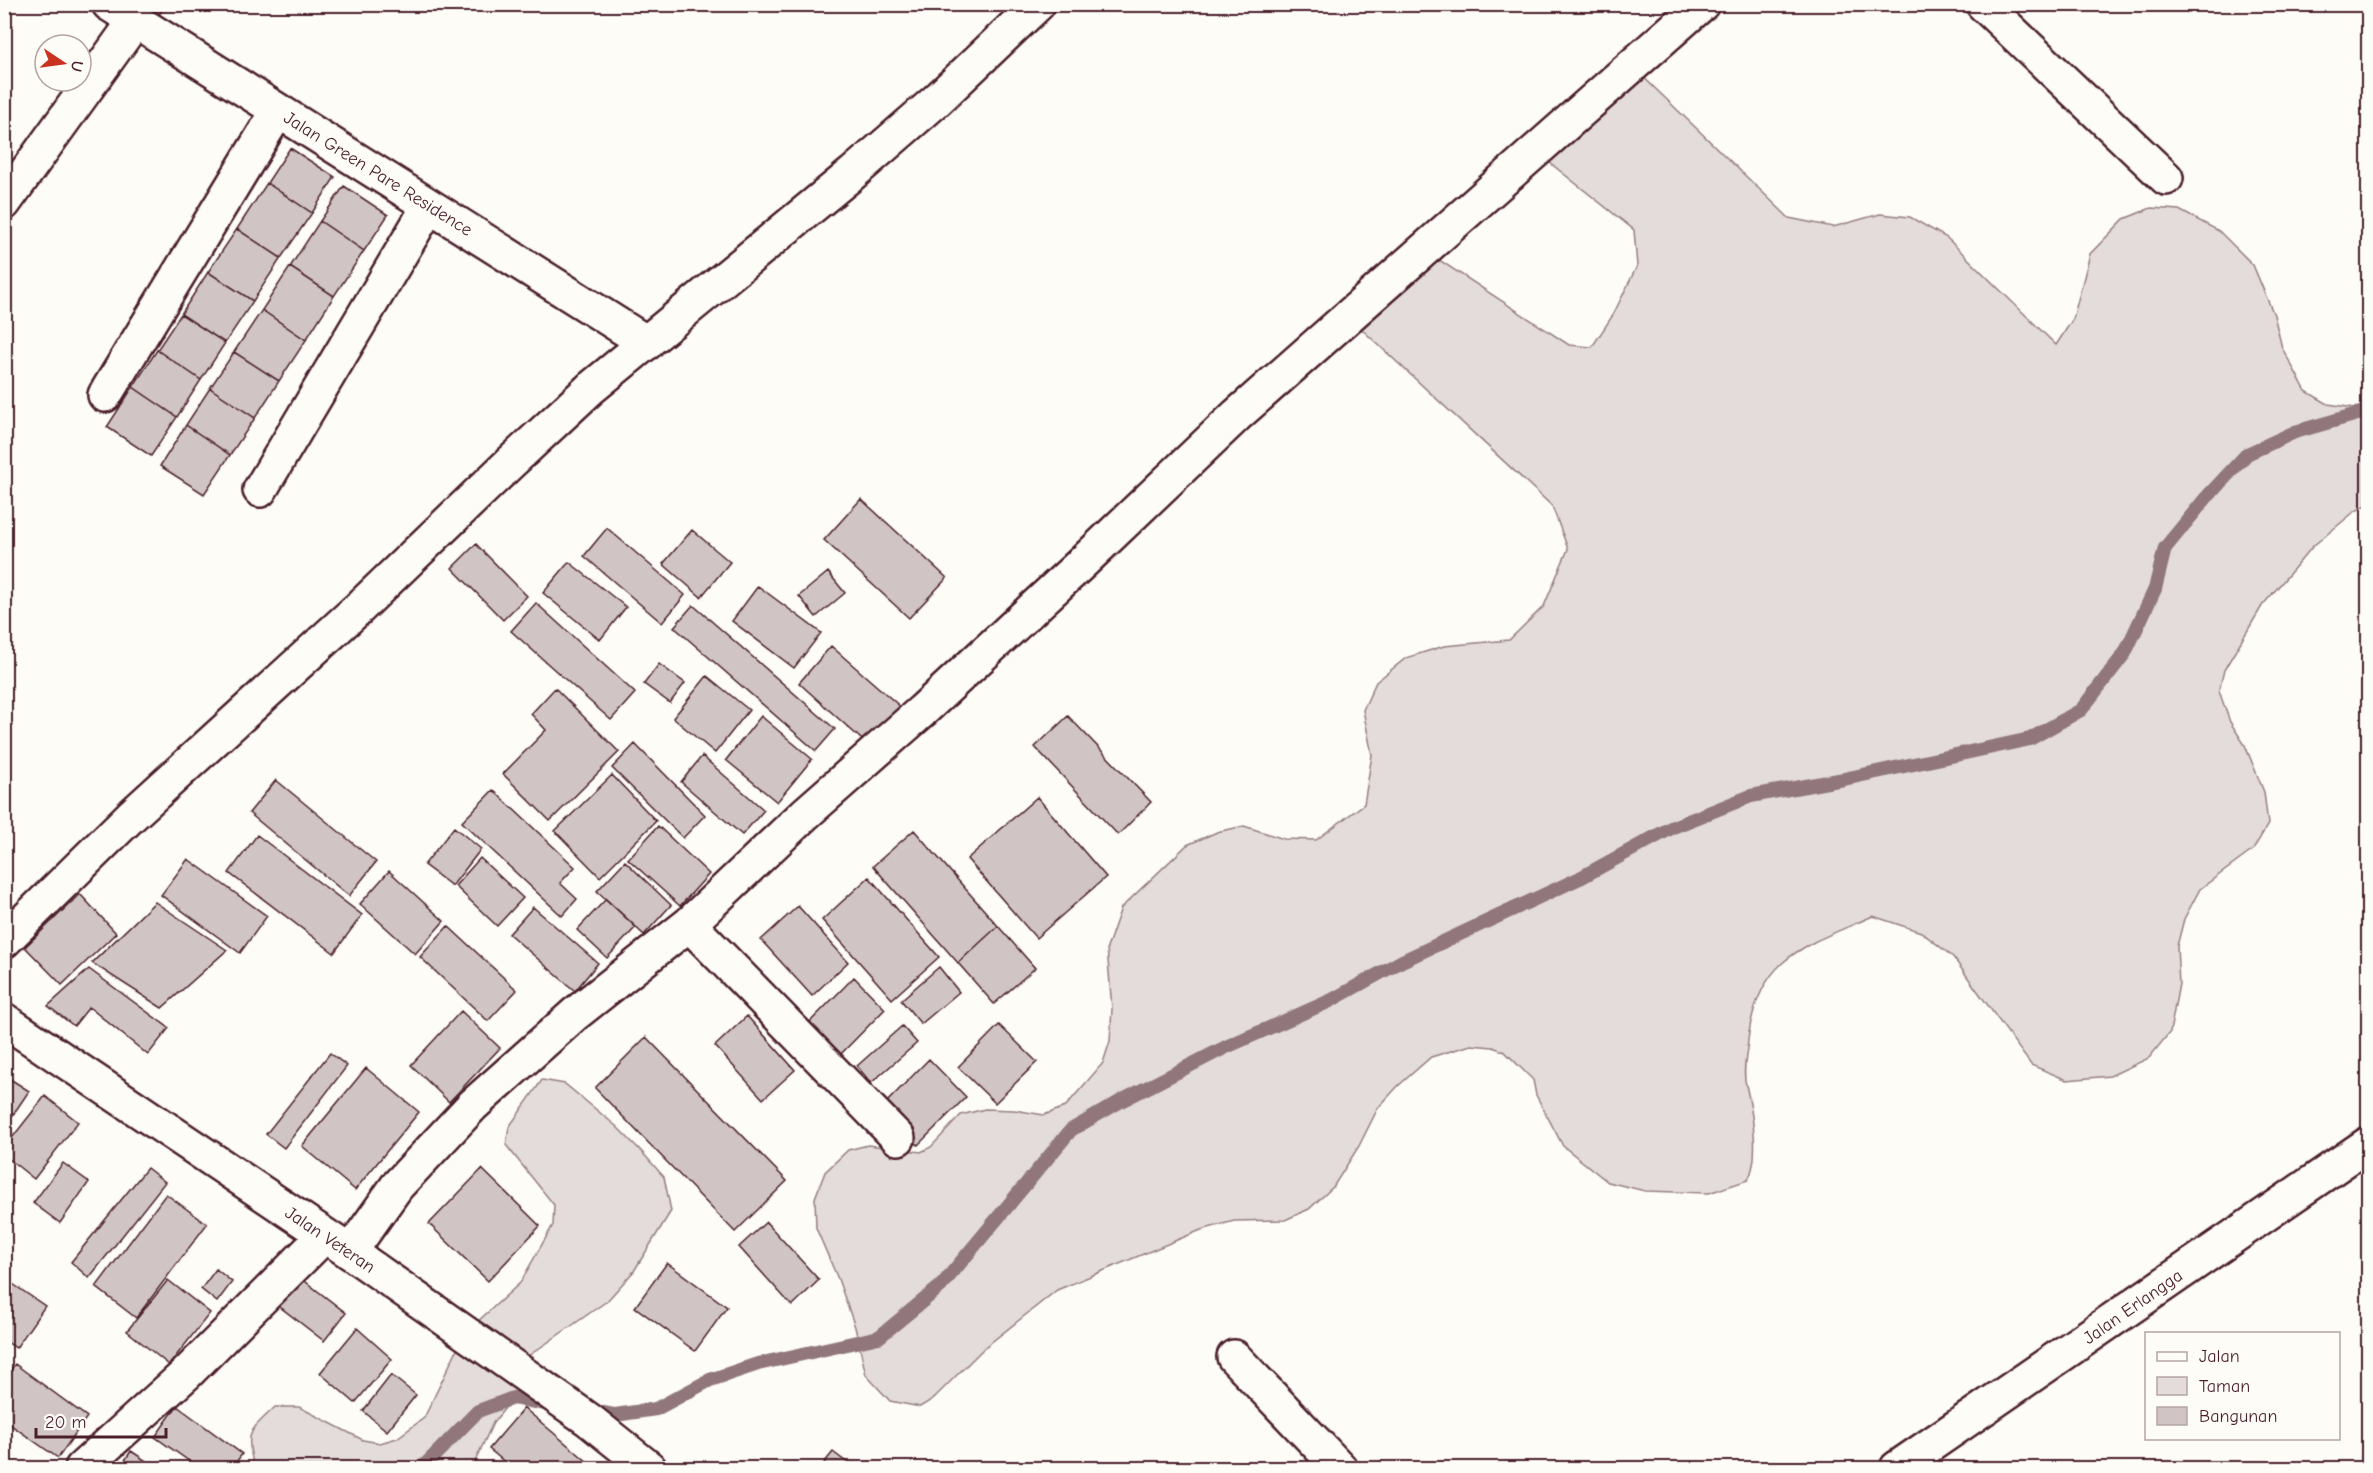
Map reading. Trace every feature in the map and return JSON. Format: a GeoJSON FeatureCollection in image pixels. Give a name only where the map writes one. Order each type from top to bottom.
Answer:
{"type":"FeatureCollection","features":[{"type":"Feature","properties":{"kind":"street"},"geometry":{"type":"LineString","coordinates":[[4,941],[131,816],[358,608],[591,388],[853,173],[937,100],[1038,4]]}},
{"type":"Feature","properties":{"kind":"street"},"geometry":{"type":"LineString","coordinates":[[82,1468],[186,1374],[337,1244],[397,1186],[473,1105],[574,1014],[689,924],[805,814],[922,711],[1075,570],[1237,415],[1702,4]]}},
{"type":"Feature","properties":{"kind":"street"},"geometry":{"type":"LineString","coordinates":[[1983,4],[2166,178]]}},
{"type":"Feature","properties":{"kind":"street"},"geometry":{"type":"LineString","coordinates":[[4,203],[122,13]]}},
{"type":"Feature","properties":{"kind":"street","name":"Jalan Green Pare Residence"},"geometry":{"type":"LineString","coordinates":[[122,13],[647,343]]}},
{"type":"Feature","properties":{"kind":"street"},"geometry":{"type":"LineString","coordinates":[[105,395],[278,111]]}},
{"type":"Feature","properties":{"kind":"street"},"geometry":{"type":"LineString","coordinates":[[260,490],[429,206]]}},
{"type":"Feature","properties":{"kind":"street"},"geometry":{"type":"LineString","coordinates":[[689,924],[898,1138]]}},
{"type":"Feature","properties":{"kind":"street","name":"Jalan Veteran"},"geometry":{"type":"LineString","coordinates":[[4,1020],[337,1244],[590,1420],[649,1468]]}},
{"type":"Feature","properties":{"kind":"street","name":"Jalan Erlangga"},"geometry":{"type":"LineString","coordinates":[[1897,1468],[2368,1144]]}},
{"type":"Feature","properties":{"kind":"street"},"geometry":{"type":"LineString","coordinates":[[1234,1357],[1340,1468]]}},
{"type":"Feature","properties":{"kind":"green space"},"geometry":{"type":"Polygon","coordinates":[[[1632,66],[1789,218],[1833,227],[1880,214],[1910,217],[1947,238],[2056,345],[2073,319],[2090,254],[2124,219],[2151,208],[2179,210],[2219,231],[2253,265],[2274,315],[2282,348],[2306,391],[2328,404],[2368,410],[2368,504],[2354,512],[2313,546],[2262,606],[2224,670],[2219,691],[2230,722],[2245,745],[2264,792],[2268,824],[2253,850],[2200,889],[2184,919],[2177,946],[2179,984],[2170,1032],[2149,1058],[2110,1076],[2067,1080],[2031,1065],[1953,957],[1921,932],[1873,916],[1806,946],[1774,972],[1762,989],[1753,1012],[1745,1068],[1755,1146],[1752,1170],[1748,1180],[1709,1193],[1645,1191],[1608,1182],[1563,1146],[1536,1095],[1533,1080],[1505,1052],[1493,1047],[1471,1045],[1431,1057],[1398,1086],[1378,1108],[1359,1146],[1333,1187],[1309,1209],[1285,1220],[1234,1221],[1201,1230],[1057,1290],[984,1348],[933,1399],[920,1407],[890,1401],[866,1375],[855,1327],[816,1228],[815,1198],[825,1172],[848,1150],[868,1145],[921,1152],[931,1147],[961,1115],[985,1109],[1014,1110],[1044,1115],[1065,1107],[1103,1063],[1110,1041],[1112,1009],[1107,948],[1121,908],[1187,845],[1217,832],[1244,826],[1284,839],[1316,840],[1364,804],[1372,755],[1363,710],[1376,682],[1406,658],[1444,646],[1509,640],[1544,606],[1568,549],[1552,506],[1356,324],[1424,250],[1569,345],[1592,347],[1613,315],[1637,266],[1634,230],[1535,151],[1632,66]]]}},
{"type":"Feature","properties":{"kind":"green space"},"geometry":{"type":"Polygon","coordinates":[[[542,1080],[565,1084],[616,1126],[641,1151],[664,1177],[671,1211],[634,1271],[607,1301],[514,1366],[546,1390],[513,1398],[493,1423],[472,1468],[254,1468],[250,1447],[251,1434],[275,1407],[299,1407],[363,1440],[380,1443],[397,1438],[424,1418],[465,1333],[520,1283],[553,1225],[554,1205],[506,1145],[509,1127],[542,1080]]]}},
{"type":"Feature","properties":{"kind":"building"},"geometry":{"type":"Polygon","coordinates":[[[124,4],[166,4],[153,24],[124,4]]]}},
{"type":"Feature","properties":{"kind":"building"},"geometry":{"type":"Polygon","coordinates":[[[290,148],[335,177],[312,213],[267,183],[290,148]]]}},
{"type":"Feature","properties":{"kind":"building"},"geometry":{"type":"Polygon","coordinates":[[[267,183],[312,213],[281,258],[237,229],[267,183]]]}},
{"type":"Feature","properties":{"kind":"building"},"geometry":{"type":"Polygon","coordinates":[[[344,186],[388,215],[364,251],[320,221],[344,186]]]}},
{"type":"Feature","properties":{"kind":"building"},"geometry":{"type":"Polygon","coordinates":[[[320,221],[364,251],[334,296],[290,267],[320,221]]]}},
{"type":"Feature","properties":{"kind":"building"},"geometry":{"type":"Polygon","coordinates":[[[237,229],[281,258],[253,301],[208,272],[237,229]]]}},
{"type":"Feature","properties":{"kind":"building"},"geometry":{"type":"Polygon","coordinates":[[[290,267],[334,296],[306,340],[262,310],[290,267]]]}},
{"type":"Feature","properties":{"kind":"building"},"geometry":{"type":"Polygon","coordinates":[[[208,272],[253,301],[225,343],[181,314],[208,272]]]}},
{"type":"Feature","properties":{"kind":"building"},"geometry":{"type":"Polygon","coordinates":[[[262,310],[306,340],[279,381],[234,352],[262,310]]]}},
{"type":"Feature","properties":{"kind":"building"},"geometry":{"type":"Polygon","coordinates":[[[181,314],[225,343],[201,380],[157,350],[181,314]]]}},
{"type":"Feature","properties":{"kind":"building"},"geometry":{"type":"Polygon","coordinates":[[[157,350],[201,380],[177,417],[133,387],[157,350]]]}},
{"type":"Feature","properties":{"kind":"building"},"geometry":{"type":"Polygon","coordinates":[[[234,352],[279,381],[255,418],[210,388],[234,352]]]}},
{"type":"Feature","properties":{"kind":"building"},"geometry":{"type":"Polygon","coordinates":[[[133,387],[177,417],[151,456],[107,427],[133,387]]]}},
{"type":"Feature","properties":{"kind":"building"},"geometry":{"type":"Polygon","coordinates":[[[210,388],[255,418],[230,455],[186,425],[210,388]]]}},
{"type":"Feature","properties":{"kind":"building"},"geometry":{"type":"Polygon","coordinates":[[[186,425],[230,455],[204,494],[160,466],[186,425]]]}},
{"type":"Feature","properties":{"kind":"building"},"geometry":{"type":"Polygon","coordinates":[[[861,499],[947,578],[909,618],[824,540],[861,499]]]}},
{"type":"Feature","properties":{"kind":"building"},"geometry":{"type":"Polygon","coordinates":[[[607,528],[685,595],[662,623],[584,556],[607,528]]]}},
{"type":"Feature","properties":{"kind":"building"},"geometry":{"type":"Polygon","coordinates":[[[692,530],[730,562],[701,597],[663,564],[692,530]]]}},
{"type":"Feature","properties":{"kind":"building"},"geometry":{"type":"Polygon","coordinates":[[[476,544],[527,596],[503,620],[452,568],[476,544]]]}},
{"type":"Feature","properties":{"kind":"building"},"geometry":{"type":"Polygon","coordinates":[[[569,562],[626,607],[600,640],[543,593],[569,562]]]}},
{"type":"Feature","properties":{"kind":"building"},"geometry":{"type":"Polygon","coordinates":[[[828,572],[845,593],[816,617],[799,596],[828,572]]]}},
{"type":"Feature","properties":{"kind":"building"},"geometry":{"type":"Polygon","coordinates":[[[758,586],[821,633],[794,668],[732,621],[758,586]]]}},
{"type":"Feature","properties":{"kind":"building"},"geometry":{"type":"Polygon","coordinates":[[[536,603],[635,693],[611,720],[511,631],[536,603]]]}},
{"type":"Feature","properties":{"kind":"building"},"geometry":{"type":"Polygon","coordinates":[[[693,605],[835,729],[816,751],[674,627],[693,605]]]}},
{"type":"Feature","properties":{"kind":"building"},"geometry":{"type":"Polygon","coordinates":[[[831,646],[903,709],[870,747],[799,683],[831,646]]]}},
{"type":"Feature","properties":{"kind":"building"},"geometry":{"type":"Polygon","coordinates":[[[659,664],[685,683],[670,703],[644,684],[659,664]]]}},
{"type":"Feature","properties":{"kind":"building"},"geometry":{"type":"Polygon","coordinates":[[[707,676],[749,710],[715,753],[673,718],[707,676]]]}},
{"type":"Feature","properties":{"kind":"building"},"geometry":{"type":"Polygon","coordinates":[[[555,688],[619,752],[550,821],[503,774],[546,730],[531,714],[555,688]]]}},
{"type":"Feature","properties":{"kind":"building"},"geometry":{"type":"Polygon","coordinates":[[[761,716],[812,759],[777,802],[726,760],[761,716]]]}},
{"type":"Feature","properties":{"kind":"building"},"geometry":{"type":"Polygon","coordinates":[[[1068,716],[1151,802],[1118,835],[1035,747],[1068,716]]]}},
{"type":"Feature","properties":{"kind":"building"},"geometry":{"type":"Polygon","coordinates":[[[635,744],[705,815],[683,838],[612,768],[635,744]]]}},
{"type":"Feature","properties":{"kind":"building"},"geometry":{"type":"Polygon","coordinates":[[[702,756],[764,810],[742,835],[681,782],[702,756]]]}},
{"type":"Feature","properties":{"kind":"building"},"geometry":{"type":"Polygon","coordinates":[[[612,775],[656,821],[600,877],[555,831],[612,775]]]}},
{"type":"Feature","properties":{"kind":"building"},"geometry":{"type":"Polygon","coordinates":[[[276,780],[376,862],[349,896],[249,813],[276,780]]]}},
{"type":"Feature","properties":{"kind":"building"},"geometry":{"type":"Polygon","coordinates":[[[493,790],[575,867],[560,883],[577,899],[562,916],[462,822],[493,790]]]}},
{"type":"Feature","properties":{"kind":"building"},"geometry":{"type":"Polygon","coordinates":[[[1037,797],[1106,877],[1036,938],[967,859],[1037,797]]]}},
{"type":"Feature","properties":{"kind":"building"},"geometry":{"type":"Polygon","coordinates":[[[658,826],[709,874],[680,906],[628,859],[658,826]]]}},
{"type":"Feature","properties":{"kind":"building"},"geometry":{"type":"Polygon","coordinates":[[[454,827],[481,849],[452,886],[424,865],[454,827]]]}},
{"type":"Feature","properties":{"kind":"building"},"geometry":{"type":"Polygon","coordinates":[[[914,830],[998,926],[958,963],[873,866],[914,830]]]}},
{"type":"Feature","properties":{"kind":"building"},"geometry":{"type":"Polygon","coordinates":[[[257,835],[362,915],[334,953],[229,873],[257,835]]]}},
{"type":"Feature","properties":{"kind":"building"},"geometry":{"type":"Polygon","coordinates":[[[480,858],[523,898],[497,926],[455,886],[480,858]]]}},
{"type":"Feature","properties":{"kind":"building"},"geometry":{"type":"Polygon","coordinates":[[[188,859],[267,916],[240,953],[161,895],[188,859]]]}},
{"type":"Feature","properties":{"kind":"building"},"geometry":{"type":"Polygon","coordinates":[[[625,861],[671,905],[644,935],[597,891],[625,861]]]}},
{"type":"Feature","properties":{"kind":"building"},"geometry":{"type":"Polygon","coordinates":[[[389,871],[444,921],[415,954],[360,904],[389,871]]]}},
{"type":"Feature","properties":{"kind":"building"},"geometry":{"type":"Polygon","coordinates":[[[869,877],[939,957],[892,999],[822,920],[869,877]]]}},
{"type":"Feature","properties":{"kind":"building"},"geometry":{"type":"Polygon","coordinates":[[[80,894],[116,933],[62,985],[25,947],[80,894]]]}},
{"type":"Feature","properties":{"kind":"building"},"geometry":{"type":"Polygon","coordinates":[[[606,899],[636,927],[607,958],[577,930],[606,899]]]}},
{"type":"Feature","properties":{"kind":"building"},"geometry":{"type":"Polygon","coordinates":[[[155,902],[227,950],[162,1008],[92,963],[155,902]]]}},
{"type":"Feature","properties":{"kind":"building"},"geometry":{"type":"Polygon","coordinates":[[[798,906],[848,962],[812,996],[761,940],[798,906]]]}},
{"type":"Feature","properties":{"kind":"building"},"geometry":{"type":"Polygon","coordinates":[[[533,907],[598,963],[575,991],[509,934],[533,907]]]}},
{"type":"Feature","properties":{"kind":"building"},"geometry":{"type":"Polygon","coordinates":[[[448,926],[517,990],[488,1021],[420,957],[448,926]]]}},
{"type":"Feature","properties":{"kind":"building"},"geometry":{"type":"Polygon","coordinates":[[[998,926],[1035,968],[994,1004],[958,963],[998,926]]]}},
{"type":"Feature","properties":{"kind":"building"},"geometry":{"type":"Polygon","coordinates":[[[939,967],[959,992],[921,1024],[901,1000],[939,967]]]}},
{"type":"Feature","properties":{"kind":"building"},"geometry":{"type":"Polygon","coordinates":[[[89,969],[169,1028],[148,1055],[89,1007],[74,1026],[48,1006],[89,969]]]}},
{"type":"Feature","properties":{"kind":"building"},"geometry":{"type":"Polygon","coordinates":[[[854,977],[885,1009],[838,1057],[806,1026],[854,977]]]}},
{"type":"Feature","properties":{"kind":"building"},"geometry":{"type":"Polygon","coordinates":[[[461,1011],[500,1048],[449,1102],[411,1065],[461,1011]]]}},
{"type":"Feature","properties":{"kind":"building"},"geometry":{"type":"Polygon","coordinates":[[[747,1016],[795,1070],[763,1099],[715,1046],[747,1016]]]}},
{"type":"Feature","properties":{"kind":"building"},"geometry":{"type":"Polygon","coordinates":[[[999,1025],[1037,1062],[995,1103],[958,1067],[999,1025]]]}},
{"type":"Feature","properties":{"kind":"building"},"geometry":{"type":"Polygon","coordinates":[[[902,1026],[917,1043],[871,1083],[857,1066],[902,1026]]]}},
{"type":"Feature","properties":{"kind":"building"},"geometry":{"type":"Polygon","coordinates":[[[646,1037],[787,1181],[735,1232],[595,1088],[646,1037]]]}},
{"type":"Feature","properties":{"kind":"building"},"geometry":{"type":"Polygon","coordinates":[[[330,1053],[347,1066],[284,1148],[266,1134],[330,1053]]]}},
{"type":"Feature","properties":{"kind":"building"},"geometry":{"type":"Polygon","coordinates":[[[929,1059],[966,1097],[918,1145],[881,1108],[929,1059]]]}},
{"type":"Feature","properties":{"kind":"building"},"geometry":{"type":"Polygon","coordinates":[[[366,1068],[419,1112],[355,1190],[302,1146],[366,1068]]]}},
{"type":"Feature","properties":{"kind":"building"},"geometry":{"type":"Polygon","coordinates":[[[4,1075],[29,1091],[4,1128],[4,1075]]]}},
{"type":"Feature","properties":{"kind":"building"},"geometry":{"type":"Polygon","coordinates":[[[45,1096],[78,1122],[34,1179],[4,1155],[4,1148],[45,1096]]]}},
{"type":"Feature","properties":{"kind":"building"},"geometry":{"type":"Polygon","coordinates":[[[63,1163],[89,1182],[60,1223],[33,1203],[63,1163]]]}},
{"type":"Feature","properties":{"kind":"building"},"geometry":{"type":"Polygon","coordinates":[[[147,1168],[165,1182],[89,1278],[71,1262],[147,1168]]]}},
{"type":"Feature","properties":{"kind":"building"},"geometry":{"type":"Polygon","coordinates":[[[482,1169],[540,1226],[488,1281],[429,1224],[482,1169]]]}},
{"type":"Feature","properties":{"kind":"building"},"geometry":{"type":"Polygon","coordinates":[[[166,1194],[207,1224],[136,1318],[96,1287],[166,1194]]]}},
{"type":"Feature","properties":{"kind":"building"},"geometry":{"type":"Polygon","coordinates":[[[766,1222],[819,1280],[792,1306],[739,1247],[766,1222]]]}},
{"type":"Feature","properties":{"kind":"building"},"geometry":{"type":"Polygon","coordinates":[[[667,1263],[727,1307],[695,1351],[635,1307],[667,1263]]]}},
{"type":"Feature","properties":{"kind":"building"},"geometry":{"type":"Polygon","coordinates":[[[216,1269],[232,1282],[217,1302],[201,1289],[216,1269]]]}},
{"type":"Feature","properties":{"kind":"building"},"geometry":{"type":"Polygon","coordinates":[[[293,1272],[346,1313],[324,1341],[271,1300],[293,1272]]]}},
{"type":"Feature","properties":{"kind":"building"},"geometry":{"type":"Polygon","coordinates":[[[4,1278],[45,1306],[16,1348],[4,1340],[4,1278]]]}},
{"type":"Feature","properties":{"kind":"building"},"geometry":{"type":"Polygon","coordinates":[[[168,1280],[210,1313],[169,1365],[127,1331],[168,1280]]]}},
{"type":"Feature","properties":{"kind":"building"},"geometry":{"type":"Polygon","coordinates":[[[357,1328],[392,1359],[355,1403],[320,1373],[357,1328]]]}},
{"type":"Feature","properties":{"kind":"building"},"geometry":{"type":"Polygon","coordinates":[[[15,1364],[87,1417],[58,1458],[4,1420],[4,1379],[15,1364]]]}},
{"type":"Feature","properties":{"kind":"building"},"geometry":{"type":"Polygon","coordinates":[[[391,1375],[416,1395],[387,1431],[363,1411],[391,1375]]]}},
{"type":"Feature","properties":{"kind":"building"},"geometry":{"type":"Polygon","coordinates":[[[177,1406],[242,1454],[232,1468],[199,1468],[155,1437],[177,1406]]]}},
{"type":"Feature","properties":{"kind":"building"},"geometry":{"type":"Polygon","coordinates":[[[524,1408],[595,1468],[512,1468],[489,1449],[524,1408]]]}},
{"type":"Feature","properties":{"kind":"building"},"geometry":{"type":"Polygon","coordinates":[[[131,1451],[157,1468],[120,1468],[131,1451]]]}},
{"type":"Feature","properties":{"kind":"building"},"geometry":{"type":"Polygon","coordinates":[[[833,1452],[854,1468],[820,1468],[833,1452]]]}},
{"type":"Feature","properties":{"kind":"waterway"},"geometry":{"type":"LineString","coordinates":[[589,1410],[615,1415],[656,1409],[710,1380],[758,1364],[879,1337],[941,1286],[1071,1130],[1121,1101],[1226,1047],[1330,1001],[1402,961],[1580,878],[1673,827],[1751,796],[1844,779],[2030,739],[2081,710],[2125,653],[2155,589],[2165,548],[2206,498],[2247,454],[2295,432],[2368,411]]}},
{"type":"Feature","properties":{"kind":"waterway"},"geometry":{"type":"LineString","coordinates":[[422,1468],[478,1411],[513,1398],[552,1405]]}}]}
